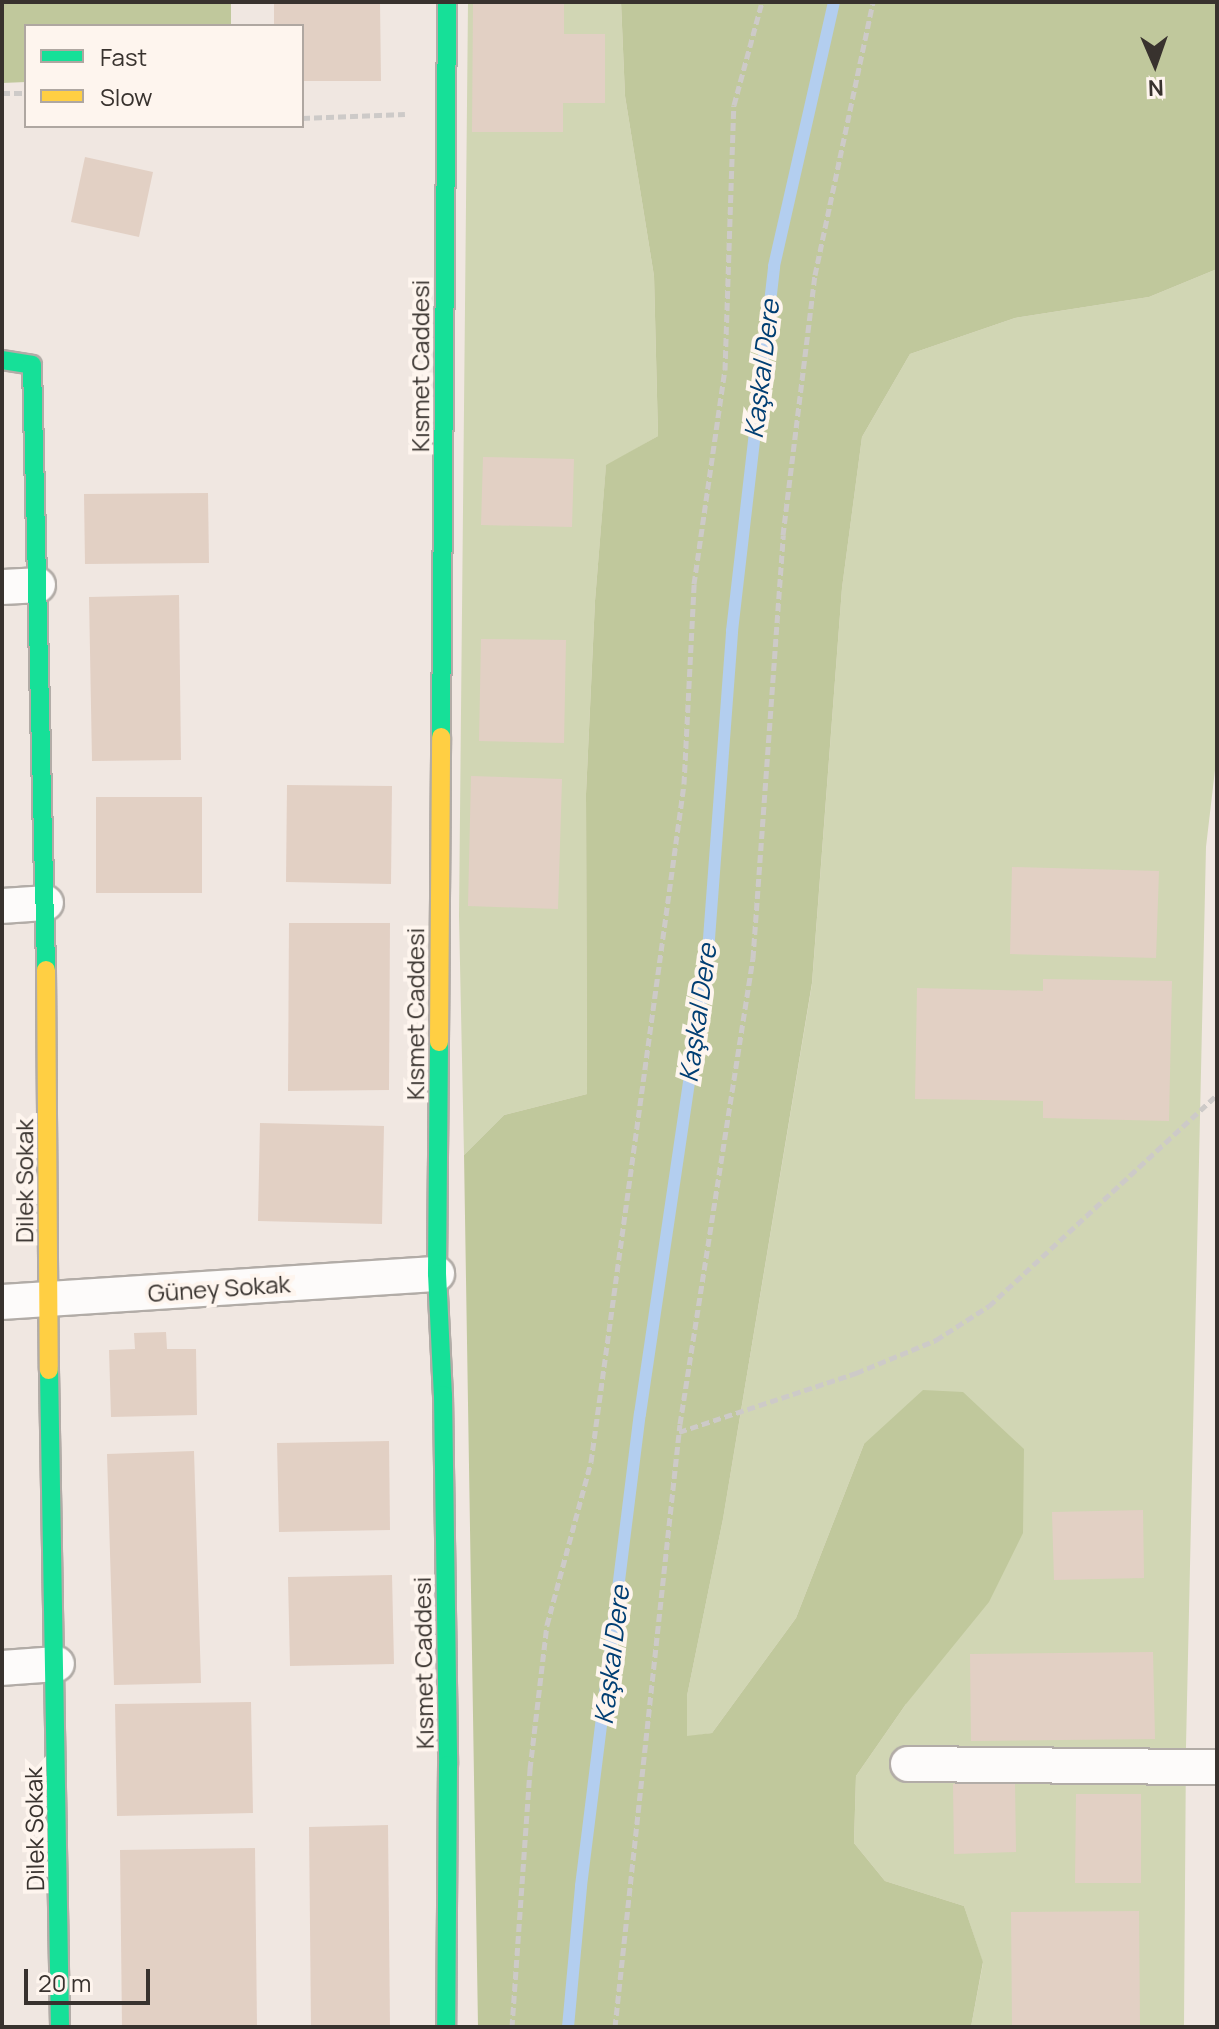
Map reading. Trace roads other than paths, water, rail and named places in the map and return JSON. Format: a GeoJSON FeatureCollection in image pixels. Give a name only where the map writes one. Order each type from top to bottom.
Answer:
{"type":"FeatureCollection","features":[{"type":"Feature","properties":{"kind":"main road","name":"Kısmet Caddesi"},"geometry":{"type":"LineString","coordinates":[[446,2027],[448,1765],[443,1395],[437,1274],[447,2]]}},
{"type":"Feature","properties":{"kind":"main road","name":"Dilek Sokak"},"geometry":{"type":"LineString","coordinates":[[2,360],[32,365],[46,903],[48,1299],[57,1664],[60,2027]]}},
{"type":"Feature","properties":{"kind":"street"},"geometry":{"type":"LineString","coordinates":[[2,587],[38,585]]}},
{"type":"Feature","properties":{"kind":"street"},"geometry":{"type":"LineString","coordinates":[[2,906],[46,903]]}},
{"type":"Feature","properties":{"kind":"street","name":"Güney Sokak"},"geometry":{"type":"LineString","coordinates":[[2,1302],[437,1274]]}},
{"type":"Feature","properties":{"kind":"street"},"geometry":{"type":"LineString","coordinates":[[2,1668],[57,1664]]}},
{"type":"Feature","properties":{"kind":"street"},"geometry":{"type":"LineString","coordinates":[[908,1764],[1217,1767]]}},
{"type":"Feature","properties":{"kind":"waterway","name":"Kaşkal Dere"},"geometry":{"type":"LineString","coordinates":[[568,2027],[581,1886],[640,1414],[708,952],[732,631],[774,266],[834,2]]}}]}
